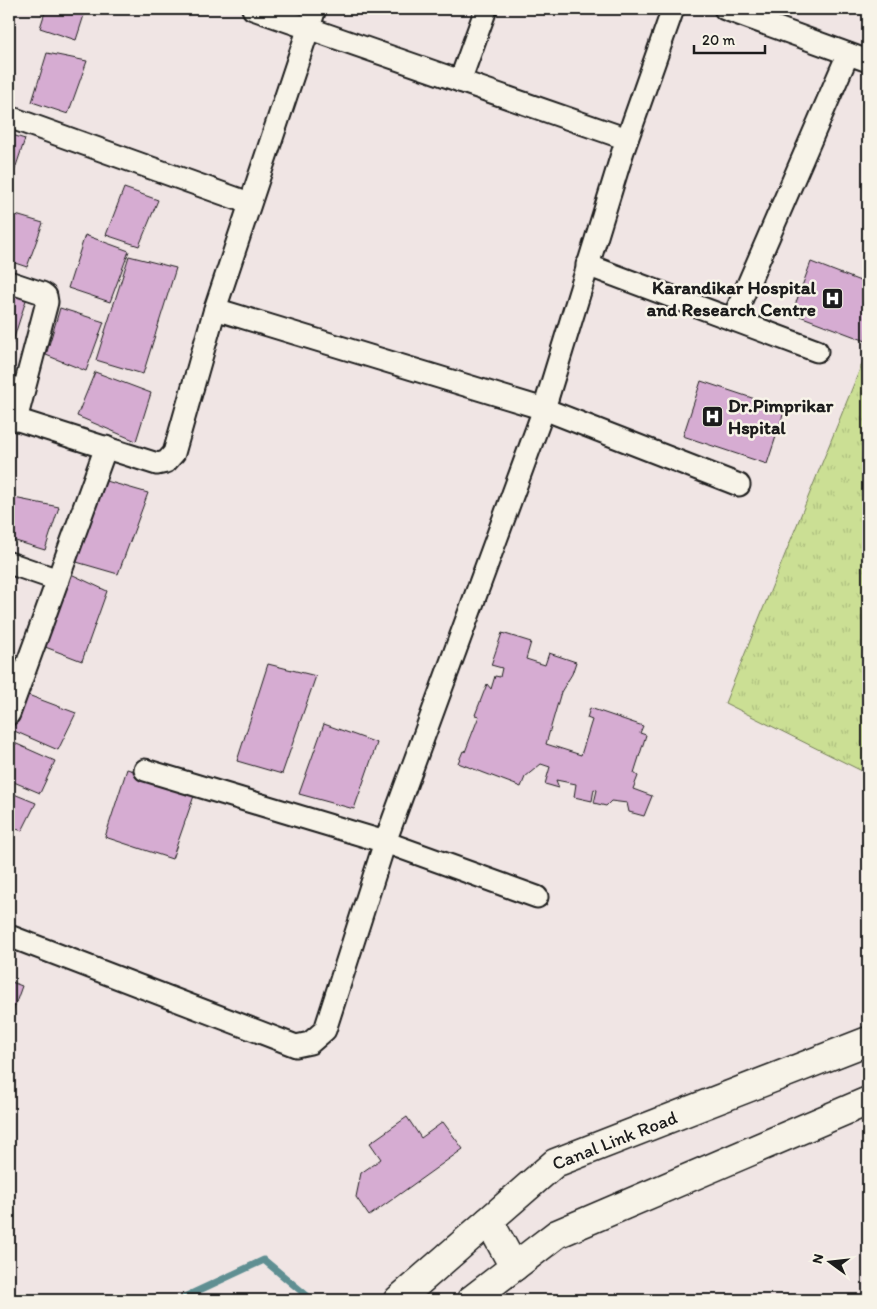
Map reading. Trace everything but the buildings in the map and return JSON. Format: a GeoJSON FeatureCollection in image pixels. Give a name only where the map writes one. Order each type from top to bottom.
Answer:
{"type":"FeatureCollection","features":[{"type":"Feature","properties":{"kind":"main road","name":"Canal Link Road"},"geometry":{"type":"LineString","coordinates":[[398,1300],[555,1163],[868,1041]]}},
{"type":"Feature","properties":{"kind":"main road"},"geometry":{"type":"LineString","coordinates":[[471,1300],[557,1234],[868,1101]]}},
{"type":"Feature","properties":{"kind":"main road"},"geometry":{"type":"LineString","coordinates":[[489,1221],[514,1267]]}},
{"type":"Feature","properties":{"kind":"street"},"geometry":{"type":"LineString","coordinates":[[253,9],[312,18],[460,81],[627,139]]}},
{"type":"Feature","properties":{"kind":"street"},"geometry":{"type":"LineString","coordinates":[[460,81],[486,9]]}},
{"type":"Feature","properties":{"kind":"street"},"geometry":{"type":"LineString","coordinates":[[9,936],[296,1046],[310,1044],[325,1030],[385,842],[544,409],[627,139],[673,9]]}},
{"type":"Feature","properties":{"kind":"street"},"geometry":{"type":"LineString","coordinates":[[725,9],[868,62]]}},
{"type":"Feature","properties":{"kind":"street"},"geometry":{"type":"LineString","coordinates":[[9,282],[42,293],[46,296],[47,302],[12,418],[157,464],[166,462],[174,453],[215,309],[312,18]]}},
{"type":"Feature","properties":{"kind":"street"},"geometry":{"type":"LineString","coordinates":[[733,319],[848,54]]}},
{"type":"Feature","properties":{"kind":"street"},"geometry":{"type":"LineString","coordinates":[[9,117],[249,203]]}},
{"type":"Feature","properties":{"kind":"street"},"geometry":{"type":"LineString","coordinates":[[587,265],[816,351]]}},
{"type":"Feature","properties":{"kind":"street"},"geometry":{"type":"LineString","coordinates":[[215,309],[544,409],[739,485]]}},
{"type":"Feature","properties":{"kind":"street"},"geometry":{"type":"LineString","coordinates":[[9,714],[106,447]]}},
{"type":"Feature","properties":{"kind":"street"},"geometry":{"type":"LineString","coordinates":[[9,563],[58,580]]}},
{"type":"Feature","properties":{"kind":"street"},"geometry":{"type":"LineString","coordinates":[[145,770],[385,842],[537,897]]}},
{"type":"Feature","properties":{"kind":"green space"},"geometry":{"type":"Polygon","coordinates":[[[868,349],[868,774],[725,703],[868,349]]]}},
{"type":"Feature","properties":{"kind":"waterway"},"geometry":{"type":"LineString","coordinates":[[178,1300],[264,1260],[312,1300]]}},
{"type":"Feature","properties":{"kind":"place","name":"Karandikar Hospital and Research Centre"},"geometry":{"type":"Point","coordinates":[832,298]}},
{"type":"Feature","properties":{"kind":"place","name":"Dr.Pimprikar Hspital"},"geometry":{"type":"Point","coordinates":[712,416]}}]}
